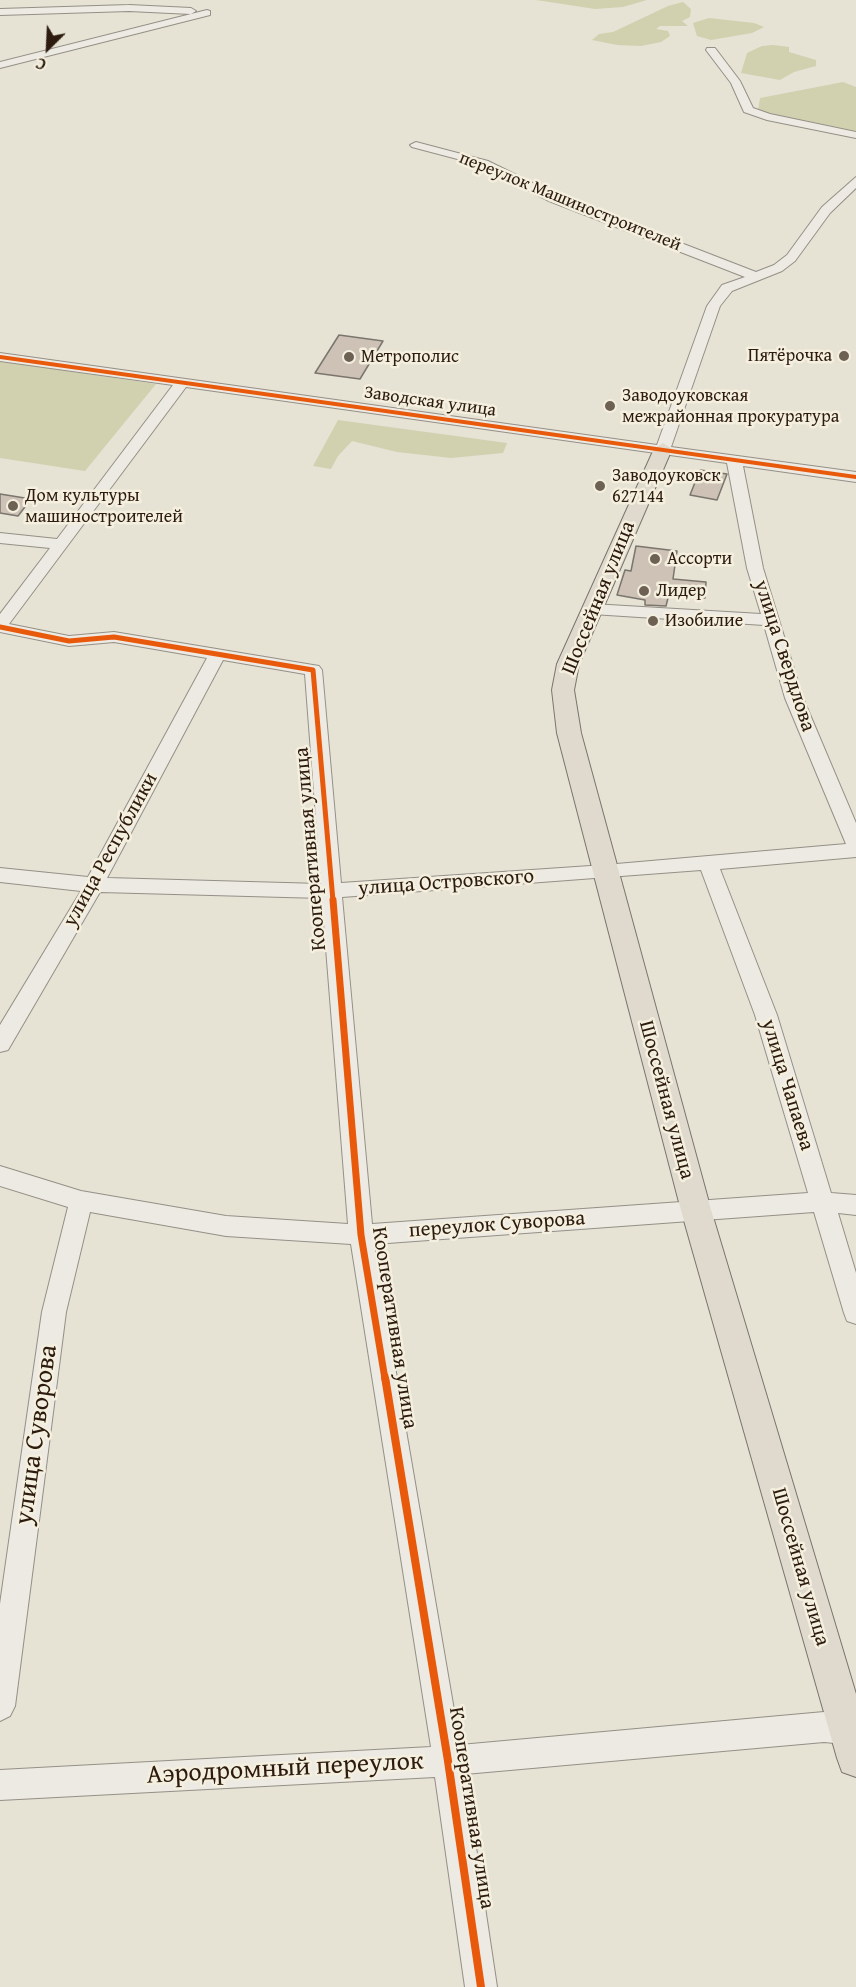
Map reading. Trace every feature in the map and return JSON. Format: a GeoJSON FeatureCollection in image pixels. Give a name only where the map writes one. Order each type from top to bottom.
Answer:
{"type":"FeatureCollection","features":[{"type":"Feature","properties":{"kind":"main road","name":"Шоссейная улица"},"geometry":{"type":"LineString","coordinates":[[663,449],[568,664],[563,690],[569,733],[696,1210],[853,1739]]}},
{"type":"Feature","properties":{"kind":"street"},"geometry":{"type":"LineString","coordinates":[[0,12],[129,8],[207,13],[0,65]]}},
{"type":"Feature","properties":{"kind":"street"},"geometry":{"type":"LineString","coordinates":[[711,50],[736,83],[748,110],[767,117],[856,135]]}},
{"type":"Feature","properties":{"kind":"street","name":"переулок Машиностроителей"},"geometry":{"type":"LineString","coordinates":[[416,145],[484,163],[553,198],[757,277]]}},
{"type":"Feature","properties":{"kind":"street"},"geometry":{"type":"LineString","coordinates":[[663,449],[678,400],[714,306],[727,288],[778,268],[791,258],[826,210],[856,181]]}},
{"type":"Feature","properties":{"kind":"street"},"geometry":{"type":"LineString","coordinates":[[842,196],[856,203]]}},
{"type":"Feature","properties":{"kind":"street","name":"Заводская улица"},"geometry":{"type":"LineString","coordinates":[[0,357],[856,477]]}},
{"type":"Feature","properties":{"kind":"street"},"geometry":{"type":"LineString","coordinates":[[181,384],[0,626],[69,641],[114,637],[218,652]]}},
{"type":"Feature","properties":{"kind":"street","name":"улица Свердлова"},"geometry":{"type":"LineString","coordinates":[[734,459],[755,567],[794,698],[856,848]]}},
{"type":"Feature","properties":{"kind":"street"},"geometry":{"type":"LineString","coordinates":[[0,538],[61,544]]}},
{"type":"Feature","properties":{"kind":"street"},"geometry":{"type":"LineString","coordinates":[[592,609],[771,620]]}},
{"type":"Feature","properties":{"kind":"street","name":"Кооперативная улица"},"geometry":{"type":"LineString","coordinates":[[218,652],[313,670],[361,1235],[448,1761],[481,1987]]}},
{"type":"Feature","properties":{"kind":"street","name":"улица Республики"},"geometry":{"type":"LineString","coordinates":[[0,1044],[94,885],[218,652]]}},
{"type":"Feature","properties":{"kind":"street","name":"улица Островского"},"geometry":{"type":"LineString","coordinates":[[0,874],[94,885],[330,891],[605,872],[856,848]]}},
{"type":"Feature","properties":{"kind":"street","name":"улица Чапаева"},"geometry":{"type":"LineString","coordinates":[[707,861],[766,1015],[856,1313]]}},
{"type":"Feature","properties":{"kind":"street","name":"переулок Суворова"},"geometry":{"type":"LineString","coordinates":[[0,1176],[81,1201],[226,1226],[361,1235],[823,1202],[856,1205]]}},
{"type":"Feature","properties":{"kind":"street","name":"улица Суворова"},"geometry":{"type":"LineString","coordinates":[[0,1706],[54,1312],[81,1201]]}},
{"type":"Feature","properties":{"kind":"street","name":"Аэродромный переулок"},"geometry":{"type":"LineString","coordinates":[[0,1785],[448,1761],[824,1727],[853,1739]]}},
{"type":"Feature","properties":{"kind":"green space"},"geometry":{"type":"Polygon","coordinates":[[[536,0],[647,0],[623,7],[595,9],[536,0]]]}},
{"type":"Feature","properties":{"kind":"green space"},"geometry":{"type":"Polygon","coordinates":[[[683,2],[691,9],[690,17],[682,21],[688,26],[660,26],[656,29],[668,31],[670,36],[661,42],[641,46],[617,45],[592,40],[599,34],[613,32],[668,6],[683,2]]]}},
{"type":"Feature","properties":{"kind":"green space"},"geometry":{"type":"Polygon","coordinates":[[[709,18],[754,23],[764,27],[752,33],[711,40],[697,36],[693,23],[709,18]]]}},
{"type":"Feature","properties":{"kind":"green space"},"geometry":{"type":"Polygon","coordinates":[[[762,46],[789,47],[789,52],[816,60],[816,66],[794,72],[780,80],[741,73],[747,53],[762,46]]]}},
{"type":"Feature","properties":{"kind":"green space"},"geometry":{"type":"Polygon","coordinates":[[[843,82],[856,87],[856,132],[758,112],[760,98],[843,82]]]}},
{"type":"Feature","properties":{"kind":"green space"},"geometry":{"type":"Polygon","coordinates":[[[0,361],[156,384],[85,471],[0,458],[0,361]]]}},
{"type":"Feature","properties":{"kind":"green space"},"geometry":{"type":"Polygon","coordinates":[[[338,420],[507,443],[503,453],[451,458],[397,452],[352,441],[338,456],[331,469],[313,466],[338,420]]]}},
{"type":"Feature","properties":{"kind":"building","name":"Метрополис"},"geometry":{"type":"Polygon","coordinates":[[[339,335],[383,341],[360,379],[315,373],[339,335]]]}},
{"type":"Feature","properties":{"kind":"building"},"geometry":{"type":"Polygon","coordinates":[[[700,470],[727,474],[717,500],[690,495],[700,470]]]}},
{"type":"Feature","properties":{"kind":"building","name":"Дом культуры машиностроителей"},"geometry":{"type":"Polygon","coordinates":[[[0,494],[31,499],[18,516],[0,513],[0,494]]]}},
{"type":"Feature","properties":{"kind":"building"},"geometry":{"type":"Polygon","coordinates":[[[636,546],[677,551],[673,579],[706,582],[705,598],[669,594],[666,606],[645,605],[645,600],[617,595],[625,570],[631,571],[636,546]]]}},
{"type":"Feature","properties":{"kind":"cycle path"},"geometry":{"type":"LineString","coordinates":[[0,357],[856,477]]}},
{"type":"Feature","properties":{"kind":"cycle path"},"geometry":{"type":"LineString","coordinates":[[0,627],[69,641],[114,637],[313,670],[361,1235],[448,1761],[481,1987]]}},
{"type":"Feature","properties":{"kind":"place","name":"Пятёрочка"},"geometry":{"type":"Point","coordinates":[844,356]}},
{"type":"Feature","properties":{"kind":"place","name":"Метрополис"},"geometry":{"type":"Point","coordinates":[349,357]}},
{"type":"Feature","properties":{"kind":"place","name":"Заводоуковская межрайонная прокуратура"},"geometry":{"type":"Point","coordinates":[610,406]}},
{"type":"Feature","properties":{"kind":"place","name":"Заводоуковск 627144"},"geometry":{"type":"Point","coordinates":[600,486]}},
{"type":"Feature","properties":{"kind":"place","name":"Дом культуры машиностроителей"},"geometry":{"type":"Point","coordinates":[13,506]}},
{"type":"Feature","properties":{"kind":"place","name":"Ассорти"},"geometry":{"type":"Point","coordinates":[655,559]}},
{"type":"Feature","properties":{"kind":"place","name":"Лидер"},"geometry":{"type":"Point","coordinates":[644,591]}},
{"type":"Feature","properties":{"kind":"place","name":"Изобилие"},"geometry":{"type":"Point","coordinates":[653,621]}}]}
